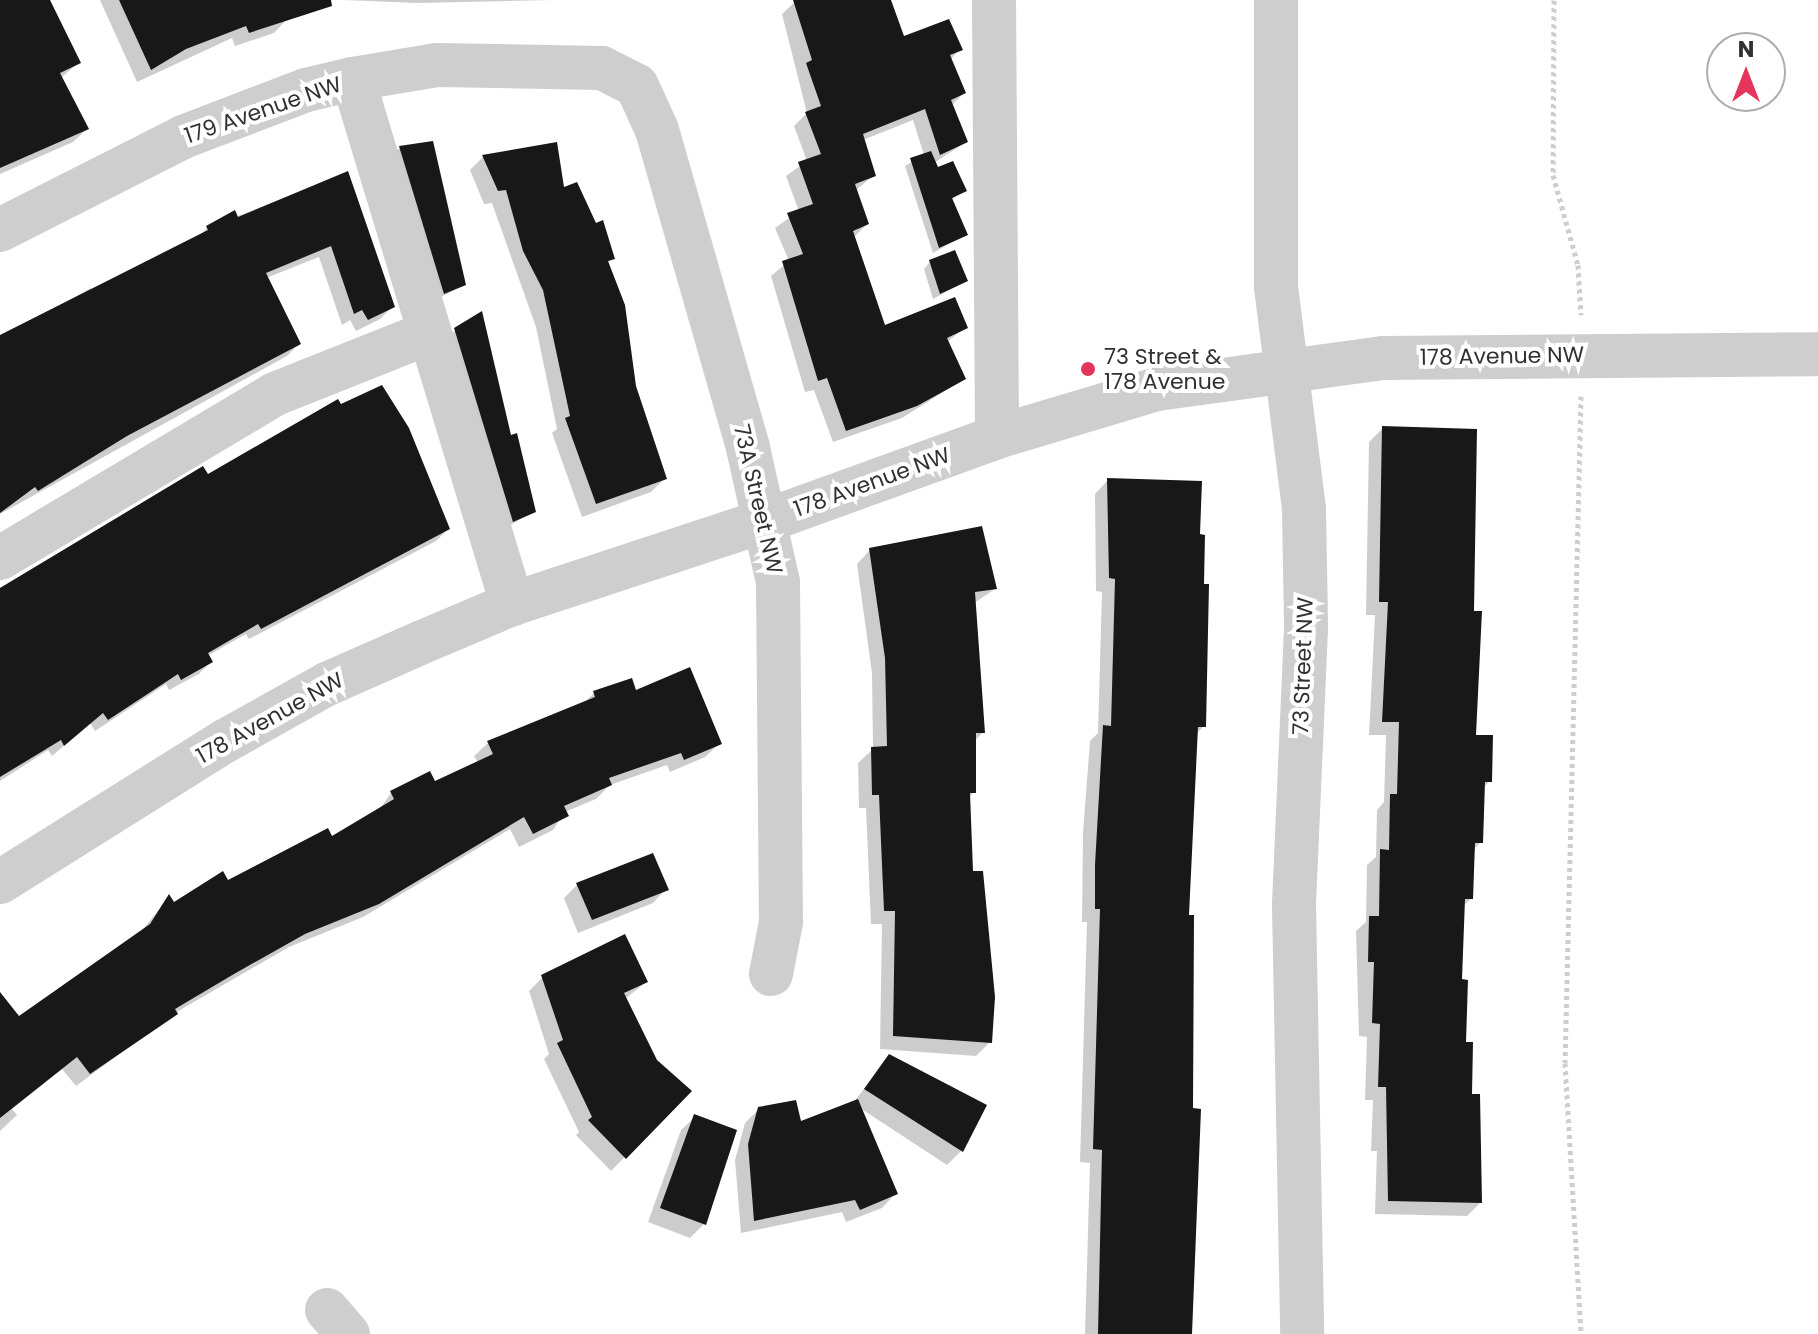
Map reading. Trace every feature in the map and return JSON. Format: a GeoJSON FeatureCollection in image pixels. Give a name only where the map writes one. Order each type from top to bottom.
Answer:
{"type":"FeatureCollection","features":[{"type":"Feature","properties":{"kind":"street"},"geometry":{"type":"LineString","coordinates":[[994,0],[997,437]]}},
{"type":"Feature","properties":{"kind":"street","name":"73 Street NW"},"geometry":{"type":"LineString","coordinates":[[1276,0],[1276,287],[1289,368],[1305,569],[1294,905],[1302,1334]]}},
{"type":"Feature","properties":{"kind":"street","name":"179 Avenue NW"},"geometry":{"type":"LineString","coordinates":[[0,230],[183,137],[306,90],[353,79],[437,65],[602,68],[637,86]]}},
{"type":"Feature","properties":{"kind":"street"},"geometry":{"type":"LineString","coordinates":[[353,79],[512,604]]}},
{"type":"Feature","properties":{"kind":"street","name":"73A Street NW"},"geometry":{"type":"LineString","coordinates":[[637,86],[657,130],[768,520],[778,582],[781,922],[771,974]]}},
{"type":"Feature","properties":{"kind":"street"},"geometry":{"type":"LineString","coordinates":[[0,558],[275,394],[428,333]]}},
{"type":"Feature","properties":{"kind":"street","name":"178 Avenue NW"},"geometry":{"type":"LineString","coordinates":[[0,882],[144,790],[327,684],[512,604],[768,520],[997,437],[1157,389],[1289,368],[1438,355],[1818,354]]}},
{"type":"Feature","properties":{"kind":"path"},"geometry":{"type":"LineString","coordinates":[[1554,0],[1553,175],[1578,265],[1582,328]]}},
{"type":"Feature","properties":{"kind":"path"},"geometry":{"type":"LineString","coordinates":[[1581,392],[1565,1063],[1581,1334]]}},
{"type":"Feature","properties":{"kind":"building"},"geometry":{"type":"Polygon","coordinates":[[[0,0],[50,0],[81,63],[60,73],[89,129],[0,168],[0,0]]]}},
{"type":"Feature","properties":{"kind":"building"},"geometry":{"type":"Polygon","coordinates":[[[119,0],[331,0],[332,6],[249,33],[246,26],[186,49],[151,70],[119,0]]]}},
{"type":"Feature","properties":{"kind":"building"},"geometry":{"type":"Polygon","coordinates":[[[793,0],[891,0],[904,36],[949,19],[963,50],[950,55],[966,93],[951,100],[968,142],[940,155],[925,109],[863,134],[876,176],[855,184],[869,224],[853,231],[885,325],[955,297],[968,328],[947,338],[966,379],[917,406],[846,431],[827,378],[818,381],[782,261],[803,254],[787,213],[813,204],[798,162],[821,154],[805,112],[821,106],[806,63],[812,60],[793,0]]]}},
{"type":"Feature","properties":{"kind":"building"},"geometry":{"type":"Polygon","coordinates":[[[433,141],[466,285],[444,294],[399,146],[433,141]]]}},
{"type":"Feature","properties":{"kind":"building"},"geometry":{"type":"Polygon","coordinates":[[[557,142],[564,187],[577,182],[596,223],[603,220],[615,259],[608,261],[625,305],[636,386],[667,479],[596,504],[565,418],[570,416],[543,290],[523,251],[506,190],[498,191],[482,155],[557,142]]]}},
{"type":"Feature","properties":{"kind":"building"},"geometry":{"type":"Polygon","coordinates":[[[931,151],[938,167],[953,161],[967,191],[952,198],[968,235],[939,248],[910,158],[931,151]]]}},
{"type":"Feature","properties":{"kind":"building"},"geometry":{"type":"Polygon","coordinates":[[[348,171],[395,307],[368,320],[362,310],[354,314],[331,246],[266,273],[301,344],[127,436],[38,491],[35,487],[0,513],[0,335],[208,230],[206,226],[235,210],[238,217],[348,171]]]}},
{"type":"Feature","properties":{"kind":"building"},"geometry":{"type":"Polygon","coordinates":[[[955,250],[968,281],[940,294],[929,260],[955,250]]]}},
{"type":"Feature","properties":{"kind":"building"},"geometry":{"type":"Polygon","coordinates":[[[482,311],[511,435],[517,433],[536,512],[513,522],[454,328],[482,311]]]}},
{"type":"Feature","properties":{"kind":"building"},"geometry":{"type":"Polygon","coordinates":[[[382,385],[409,428],[450,529],[261,629],[258,624],[208,653],[213,662],[181,680],[178,674],[108,720],[103,713],[64,746],[61,740],[0,777],[0,588],[203,466],[208,474],[338,399],[341,404],[382,385]]]}},
{"type":"Feature","properties":{"kind":"building"},"geometry":{"type":"Polygon","coordinates":[[[1382,426],[1477,429],[1474,611],[1482,611],[1476,735],[1493,735],[1492,782],[1485,782],[1483,843],[1475,843],[1473,899],[1465,899],[1462,979],[1468,980],[1466,1042],[1473,1042],[1472,1094],[1480,1094],[1482,1203],[1388,1201],[1386,1087],[1378,1087],[1380,1024],[1372,1023],[1374,962],[1368,962],[1369,916],[1379,916],[1380,849],[1389,850],[1390,794],[1397,794],[1399,722],[1382,722],[1388,602],[1379,602],[1382,426]]]}},
{"type":"Feature","properties":{"kind":"building"},"geometry":{"type":"Polygon","coordinates":[[[1107,478],[1202,481],[1200,534],[1205,535],[1204,584],[1209,584],[1206,727],[1198,727],[1189,915],[1194,915],[1193,1108],[1201,1109],[1192,1334],[1098,1334],[1102,1150],[1093,1149],[1100,909],[1095,909],[1095,865],[1103,725],[1111,726],[1115,579],[1109,578],[1107,478]]]}},
{"type":"Feature","properties":{"kind":"building"},"geometry":{"type":"Polygon","coordinates":[[[982,526],[997,589],[975,592],[985,733],[976,733],[976,793],[970,793],[973,871],[983,871],[995,997],[992,1043],[893,1036],[895,911],[884,911],[879,795],[872,795],[871,747],[887,746],[885,658],[869,548],[982,526]]]}},
{"type":"Feature","properties":{"kind":"building"},"geometry":{"type":"Polygon","coordinates":[[[690,667],[722,744],[684,760],[681,753],[609,778],[612,785],[564,806],[569,816],[533,834],[524,817],[379,904],[305,934],[234,974],[175,1009],[178,1014],[90,1074],[77,1057],[0,1118],[0,992],[19,1016],[150,924],[169,894],[174,902],[223,871],[228,880],[328,828],[332,836],[394,799],[390,791],[430,771],[435,781],[493,754],[487,741],[595,697],[593,691],[632,678],[636,690],[690,667]]]}},
{"type":"Feature","properties":{"kind":"building"},"geometry":{"type":"Polygon","coordinates":[[[653,853],[669,890],[592,920],[576,883],[653,853]]]}},
{"type":"Feature","properties":{"kind":"building"},"geometry":{"type":"Polygon","coordinates":[[[625,934],[648,982],[624,993],[657,1060],[692,1091],[626,1159],[588,1120],[592,1117],[557,1043],[563,1040],[541,975],[625,934]]]}},
{"type":"Feature","properties":{"kind":"building"},"geometry":{"type":"Polygon","coordinates":[[[889,1054],[987,1105],[963,1152],[864,1089],[889,1054]]]}},
{"type":"Feature","properties":{"kind":"building"},"geometry":{"type":"Polygon","coordinates":[[[858,1099],[898,1194],[860,1210],[855,1200],[754,1221],[748,1144],[758,1107],[796,1100],[801,1121],[858,1099]]]}},
{"type":"Feature","properties":{"kind":"building"},"geometry":{"type":"Polygon","coordinates":[[[694,1114],[737,1130],[706,1225],[660,1208],[694,1114]]]}},
{"type":"Feature","properties":{"kind":"place","name":"73 Street & 178 Avenue"},"geometry":{"type":"Point","coordinates":[1088,369]}}]}
